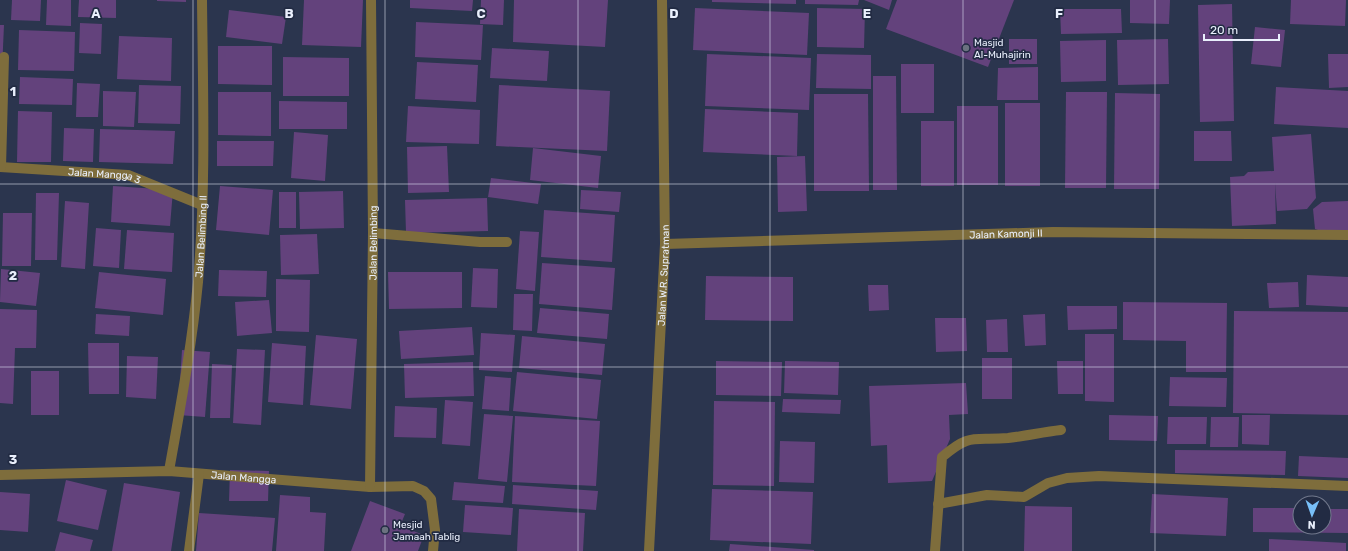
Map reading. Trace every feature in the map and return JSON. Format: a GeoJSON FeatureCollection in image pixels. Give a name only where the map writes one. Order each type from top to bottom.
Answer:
{"type":"FeatureCollection","features":[{"type":"Feature","properties":{"kind":"street","name":"Jalan Belimbing II"},"geometry":{"type":"LineString","coordinates":[[169,471],[180,410],[198,283],[202,205],[202,0]]}},
{"type":"Feature","properties":{"kind":"street","name":"Jalan Belimbing"},"geometry":{"type":"LineString","coordinates":[[370,487],[373,233],[371,0]]}},
{"type":"Feature","properties":{"kind":"street","name":"Jalan W.R. Supratman"},"geometry":{"type":"LineString","coordinates":[[649,551],[664,244],[662,0]]}},
{"type":"Feature","properties":{"kind":"street","name":"Jalan Mangga 3"},"geometry":{"type":"LineString","coordinates":[[4,58],[1,167],[128,175],[202,205]]}},
{"type":"Feature","properties":{"kind":"street","name":"Jalan Kamonji II"},"geometry":{"type":"LineString","coordinates":[[664,244],[1053,232],[1348,235]]}},
{"type":"Feature","properties":{"kind":"street"},"geometry":{"type":"LineString","coordinates":[[373,233],[480,242],[506,242]]}},
{"type":"Feature","properties":{"kind":"street"},"geometry":{"type":"LineString","coordinates":[[935,551],[942,457],[957,445],[975,438],[1007,438],[1061,430]]}},
{"type":"Feature","properties":{"kind":"street","name":"Jalan Mangga"},"geometry":{"type":"LineString","coordinates":[[0,475],[169,471],[370,487],[413,486],[424,492],[431,499],[434,514],[433,551]]}},
{"type":"Feature","properties":{"kind":"street"},"geometry":{"type":"LineString","coordinates":[[189,551],[199,474]]}},
{"type":"Feature","properties":{"kind":"street"},"geometry":{"type":"LineString","coordinates":[[938,504],[986,495],[1024,497],[1048,483],[1067,478],[1099,476],[1348,486]]}},
{"type":"Feature","properties":{"kind":"building"},"geometry":{"type":"Polygon","coordinates":[[[12,0],[41,0],[40,21],[11,20],[12,0]]]}},
{"type":"Feature","properties":{"kind":"building"},"geometry":{"type":"Polygon","coordinates":[[[47,0],[71,0],[71,26],[46,25],[47,0]]]}},
{"type":"Feature","properties":{"kind":"building"},"geometry":{"type":"Polygon","coordinates":[[[79,0],[116,0],[116,18],[78,17],[79,0]]]}},
{"type":"Feature","properties":{"kind":"building"},"geometry":{"type":"Polygon","coordinates":[[[186,0],[186,2],[157,1],[186,0]]]}},
{"type":"Feature","properties":{"kind":"building"},"geometry":{"type":"Polygon","coordinates":[[[304,0],[363,0],[361,47],[302,45],[304,0]]]}},
{"type":"Feature","properties":{"kind":"building"},"geometry":{"type":"Polygon","coordinates":[[[410,0],[473,0],[472,11],[410,8],[410,0]]]}},
{"type":"Feature","properties":{"kind":"building"},"geometry":{"type":"Polygon","coordinates":[[[481,0],[504,0],[503,25],[480,24],[481,0]]]}},
{"type":"Feature","properties":{"kind":"building"},"geometry":{"type":"Polygon","coordinates":[[[514,0],[608,0],[605,47],[513,42],[514,0]]]}},
{"type":"Feature","properties":{"kind":"building"},"geometry":{"type":"Polygon","coordinates":[[[712,0],[796,0],[796,4],[712,2],[712,0]]]}},
{"type":"Feature","properties":{"kind":"building"},"geometry":{"type":"Polygon","coordinates":[[[805,0],[859,0],[858,5],[805,4],[805,0]]]}},
{"type":"Feature","properties":{"kind":"building"},"geometry":{"type":"Polygon","coordinates":[[[864,0],[892,0],[889,10],[864,0]]]}},
{"type":"Feature","properties":{"kind":"building","name":"Masjid Al-Muhajirin"},"geometry":{"type":"Polygon","coordinates":[[[897,0],[1014,0],[988,67],[886,29],[897,0]]]}},
{"type":"Feature","properties":{"kind":"building"},"geometry":{"type":"Polygon","coordinates":[[[1130,0],[1170,0],[1169,24],[1130,23],[1130,0]]]}},
{"type":"Feature","properties":{"kind":"building"},"geometry":{"type":"Polygon","coordinates":[[[1291,0],[1346,0],[1345,26],[1290,24],[1291,0]]]}},
{"type":"Feature","properties":{"kind":"building"},"geometry":{"type":"Polygon","coordinates":[[[1232,4],[1234,121],[1200,122],[1198,5],[1232,4]]]}},
{"type":"Feature","properties":{"kind":"building"},"geometry":{"type":"Polygon","coordinates":[[[695,8],[809,13],[807,55],[693,50],[695,8]]]}},
{"type":"Feature","properties":{"kind":"building"},"geometry":{"type":"Polygon","coordinates":[[[817,8],[865,9],[864,48],[817,47],[817,8]]]}},
{"type":"Feature","properties":{"kind":"building"},"geometry":{"type":"Polygon","coordinates":[[[1060,9],[1121,9],[1122,33],[1061,34],[1060,9]]]}},
{"type":"Feature","properties":{"kind":"building"},"geometry":{"type":"Polygon","coordinates":[[[229,10],[286,17],[282,44],[226,37],[229,10]]]}},
{"type":"Feature","properties":{"kind":"building"},"geometry":{"type":"Polygon","coordinates":[[[416,22],[483,25],[481,60],[415,57],[416,22]]]}},
{"type":"Feature","properties":{"kind":"building"},"geometry":{"type":"Polygon","coordinates":[[[80,23],[102,24],[101,54],[79,53],[80,23]]]}},
{"type":"Feature","properties":{"kind":"building"},"geometry":{"type":"Polygon","coordinates":[[[0,25],[4,25],[2,70],[0,70],[0,25]]]}},
{"type":"Feature","properties":{"kind":"building"},"geometry":{"type":"Polygon","coordinates":[[[1255,27],[1285,30],[1281,67],[1251,64],[1255,27]]]}},
{"type":"Feature","properties":{"kind":"building"},"geometry":{"type":"Polygon","coordinates":[[[19,30],[75,32],[74,71],[18,70],[19,30]]]}},
{"type":"Feature","properties":{"kind":"building"},"geometry":{"type":"Polygon","coordinates":[[[119,36],[172,38],[171,81],[117,79],[119,36]]]}},
{"type":"Feature","properties":{"kind":"building"},"geometry":{"type":"Polygon","coordinates":[[[1009,39],[1037,39],[1037,64],[1009,64],[1009,39]]]}},
{"type":"Feature","properties":{"kind":"building"},"geometry":{"type":"Polygon","coordinates":[[[1168,39],[1169,84],[1118,85],[1117,40],[1168,39]]]}},
{"type":"Feature","properties":{"kind":"building"},"geometry":{"type":"Polygon","coordinates":[[[1106,40],[1106,81],[1061,82],[1060,41],[1106,40]]]}},
{"type":"Feature","properties":{"kind":"building"},"geometry":{"type":"Polygon","coordinates":[[[218,46],[272,46],[272,85],[218,84],[218,46]]]}},
{"type":"Feature","properties":{"kind":"building"},"geometry":{"type":"Polygon","coordinates":[[[492,48],[549,51],[547,81],[490,78],[492,48]]]}},
{"type":"Feature","properties":{"kind":"building"},"geometry":{"type":"Polygon","coordinates":[[[707,54],[811,58],[809,110],[705,106],[707,54]]]}},
{"type":"Feature","properties":{"kind":"building"},"geometry":{"type":"Polygon","coordinates":[[[817,54],[871,55],[871,89],[816,88],[817,54]]]}},
{"type":"Feature","properties":{"kind":"building"},"geometry":{"type":"Polygon","coordinates":[[[1328,54],[1348,54],[1348,87],[1329,88],[1328,54]]]}},
{"type":"Feature","properties":{"kind":"building"},"geometry":{"type":"Polygon","coordinates":[[[283,57],[349,58],[349,96],[283,96],[283,57]]]}},
{"type":"Feature","properties":{"kind":"building"},"geometry":{"type":"Polygon","coordinates":[[[417,62],[478,65],[476,102],[415,99],[417,62]]]}},
{"type":"Feature","properties":{"kind":"building"},"geometry":{"type":"Polygon","coordinates":[[[901,64],[934,64],[934,113],[901,113],[901,64]]]}},
{"type":"Feature","properties":{"kind":"building"},"geometry":{"type":"Polygon","coordinates":[[[1038,67],[1038,100],[997,100],[998,68],[1038,67]]]}},
{"type":"Feature","properties":{"kind":"building"},"geometry":{"type":"Polygon","coordinates":[[[873,76],[896,76],[897,190],[873,190],[873,76]]]}},
{"type":"Feature","properties":{"kind":"building"},"geometry":{"type":"Polygon","coordinates":[[[20,77],[73,79],[72,105],[19,104],[20,77]]]}},
{"type":"Feature","properties":{"kind":"building"},"geometry":{"type":"Polygon","coordinates":[[[77,83],[100,84],[98,117],[76,117],[77,83]]]}},
{"type":"Feature","properties":{"kind":"building"},"geometry":{"type":"Polygon","coordinates":[[[139,85],[181,86],[180,124],[138,123],[139,85]]]}},
{"type":"Feature","properties":{"kind":"building"},"geometry":{"type":"Polygon","coordinates":[[[499,85],[610,91],[607,151],[496,146],[499,85]]]}},
{"type":"Feature","properties":{"kind":"building"},"geometry":{"type":"Polygon","coordinates":[[[1276,87],[1348,91],[1348,128],[1274,124],[1276,87]]]}},
{"type":"Feature","properties":{"kind":"building"},"geometry":{"type":"Polygon","coordinates":[[[103,91],[136,92],[134,127],[103,126],[103,91]]]}},
{"type":"Feature","properties":{"kind":"building"},"geometry":{"type":"Polygon","coordinates":[[[218,92],[271,92],[271,136],[218,135],[218,92]]]}},
{"type":"Feature","properties":{"kind":"building"},"geometry":{"type":"Polygon","coordinates":[[[1066,92],[1107,92],[1106,188],[1065,188],[1066,92]]]}},
{"type":"Feature","properties":{"kind":"building"},"geometry":{"type":"Polygon","coordinates":[[[1115,93],[1160,94],[1159,189],[1114,189],[1115,93]]]}},
{"type":"Feature","properties":{"kind":"building"},"geometry":{"type":"Polygon","coordinates":[[[814,94],[868,94],[869,191],[814,191],[814,94]]]}},
{"type":"Feature","properties":{"kind":"building"},"geometry":{"type":"Polygon","coordinates":[[[279,101],[347,102],[347,129],[279,129],[279,101]]]}},
{"type":"Feature","properties":{"kind":"building"},"geometry":{"type":"Polygon","coordinates":[[[1005,103],[1040,103],[1040,186],[1005,186],[1005,103]]]}},
{"type":"Feature","properties":{"kind":"building"},"geometry":{"type":"Polygon","coordinates":[[[408,106],[480,110],[479,144],[406,142],[408,106]]]}},
{"type":"Feature","properties":{"kind":"building"},"geometry":{"type":"Polygon","coordinates":[[[957,106],[998,106],[998,185],[957,185],[957,106]]]}},
{"type":"Feature","properties":{"kind":"building"},"geometry":{"type":"Polygon","coordinates":[[[705,109],[798,113],[797,156],[703,152],[705,109]]]}},
{"type":"Feature","properties":{"kind":"building"},"geometry":{"type":"Polygon","coordinates":[[[18,111],[52,112],[51,162],[17,162],[18,111]]]}},
{"type":"Feature","properties":{"kind":"building"},"geometry":{"type":"Polygon","coordinates":[[[921,121],[954,121],[954,186],[921,186],[921,121]]]}},
{"type":"Feature","properties":{"kind":"building"},"geometry":{"type":"Polygon","coordinates":[[[64,128],[94,129],[93,162],[63,161],[64,128]]]}},
{"type":"Feature","properties":{"kind":"building"},"geometry":{"type":"Polygon","coordinates":[[[100,129],[175,131],[173,164],[99,162],[100,129]]]}},
{"type":"Feature","properties":{"kind":"building"},"geometry":{"type":"Polygon","coordinates":[[[1194,131],[1231,131],[1232,161],[1194,161],[1194,131]]]}},
{"type":"Feature","properties":{"kind":"building"},"geometry":{"type":"Polygon","coordinates":[[[294,132],[328,135],[325,181],[291,178],[294,132]]]}},
{"type":"Feature","properties":{"kind":"building"},"geometry":{"type":"Polygon","coordinates":[[[1311,134],[1316,198],[1307,209],[1277,211],[1275,183],[1276,224],[1232,226],[1230,177],[1244,176],[1248,172],[1274,171],[1272,137],[1311,134]]]}},
{"type":"Feature","properties":{"kind":"building"},"geometry":{"type":"Polygon","coordinates":[[[217,141],[274,141],[273,166],[217,166],[217,141]]]}},
{"type":"Feature","properties":{"kind":"building"},"geometry":{"type":"Polygon","coordinates":[[[447,146],[449,192],[408,193],[407,147],[447,146]]]}},
{"type":"Feature","properties":{"kind":"building"},"geometry":{"type":"Polygon","coordinates":[[[533,148],[601,156],[598,188],[530,180],[533,148]]]}},
{"type":"Feature","properties":{"kind":"building"},"geometry":{"type":"Polygon","coordinates":[[[805,156],[807,211],[778,212],[777,157],[805,156]]]}},
{"type":"Feature","properties":{"kind":"building"},"geometry":{"type":"Polygon","coordinates":[[[491,178],[541,184],[538,204],[488,197],[491,178]]]}},
{"type":"Feature","properties":{"kind":"building"},"geometry":{"type":"Polygon","coordinates":[[[113,186],[173,190],[170,226],[111,222],[113,186]]]}},
{"type":"Feature","properties":{"kind":"building"},"geometry":{"type":"Polygon","coordinates":[[[220,186],[273,190],[269,235],[216,230],[220,186]]]}},
{"type":"Feature","properties":{"kind":"building"},"geometry":{"type":"Polygon","coordinates":[[[581,190],[621,192],[619,212],[580,209],[581,190]]]}},
{"type":"Feature","properties":{"kind":"building"},"geometry":{"type":"Polygon","coordinates":[[[343,191],[344,228],[300,229],[299,192],[343,191]]]}},
{"type":"Feature","properties":{"kind":"building"},"geometry":{"type":"Polygon","coordinates":[[[279,192],[296,192],[296,228],[279,228],[279,192]]]}},
{"type":"Feature","properties":{"kind":"building"},"geometry":{"type":"Polygon","coordinates":[[[36,193],[59,193],[57,260],[35,260],[36,193]]]}},
{"type":"Feature","properties":{"kind":"building"},"geometry":{"type":"Polygon","coordinates":[[[487,198],[488,231],[406,233],[405,200],[487,198]]]}},
{"type":"Feature","properties":{"kind":"building"},"geometry":{"type":"Polygon","coordinates":[[[65,201],[89,203],[85,269],[61,267],[65,201]]]}},
{"type":"Feature","properties":{"kind":"building"},"geometry":{"type":"Polygon","coordinates":[[[1348,201],[1348,230],[1324,232],[1315,229],[1313,209],[1322,202],[1348,201]]]}},
{"type":"Feature","properties":{"kind":"building"},"geometry":{"type":"Polygon","coordinates":[[[544,210],[615,215],[612,262],[541,257],[544,210]]]}},
{"type":"Feature","properties":{"kind":"building"},"geometry":{"type":"Polygon","coordinates":[[[3,213],[32,213],[31,266],[2,266],[3,213]]]}},
{"type":"Feature","properties":{"kind":"building"},"geometry":{"type":"Polygon","coordinates":[[[96,228],[121,230],[119,268],[93,266],[96,228]]]}},
{"type":"Feature","properties":{"kind":"building"},"geometry":{"type":"Polygon","coordinates":[[[127,230],[174,233],[172,272],[124,269],[127,230]]]}},
{"type":"Feature","properties":{"kind":"building"},"geometry":{"type":"Polygon","coordinates":[[[520,231],[539,232],[535,291],[516,289],[520,231]]]}},
{"type":"Feature","properties":{"kind":"building"},"geometry":{"type":"Polygon","coordinates":[[[317,234],[319,274],[281,275],[280,235],[317,234]]]}},
{"type":"Feature","properties":{"kind":"building"},"geometry":{"type":"Polygon","coordinates":[[[542,263],[615,268],[612,310],[539,304],[542,263]]]}},
{"type":"Feature","properties":{"kind":"building"},"geometry":{"type":"Polygon","coordinates":[[[473,268],[498,269],[497,308],[471,307],[473,268]]]}},
{"type":"Feature","properties":{"kind":"building"},"geometry":{"type":"Polygon","coordinates":[[[1,269],[40,273],[36,306],[0,302],[1,269]]]}},
{"type":"Feature","properties":{"kind":"building"},"geometry":{"type":"Polygon","coordinates":[[[219,270],[267,271],[266,297],[218,296],[219,270]]]}},
{"type":"Feature","properties":{"kind":"building"},"geometry":{"type":"Polygon","coordinates":[[[99,272],[166,279],[163,315],[95,308],[99,272]]]}},
{"type":"Feature","properties":{"kind":"building"},"geometry":{"type":"Polygon","coordinates":[[[388,272],[462,272],[462,308],[389,309],[388,272]]]}},
{"type":"Feature","properties":{"kind":"building"},"geometry":{"type":"Polygon","coordinates":[[[1307,275],[1348,277],[1348,307],[1306,305],[1307,275]]]}},
{"type":"Feature","properties":{"kind":"building"},"geometry":{"type":"Polygon","coordinates":[[[706,276],[793,277],[793,321],[705,320],[706,276]]]}},
{"type":"Feature","properties":{"kind":"building"},"geometry":{"type":"Polygon","coordinates":[[[276,279],[310,280],[309,332],[276,331],[276,279]]]}},
{"type":"Feature","properties":{"kind":"building"},"geometry":{"type":"Polygon","coordinates":[[[1298,282],[1299,307],[1269,308],[1267,283],[1298,282]]]}},
{"type":"Feature","properties":{"kind":"building"},"geometry":{"type":"Polygon","coordinates":[[[868,285],[888,285],[889,310],[869,311],[868,285]]]}},
{"type":"Feature","properties":{"kind":"building"},"geometry":{"type":"Polygon","coordinates":[[[514,294],[533,294],[532,331],[513,330],[514,294]]]}},
{"type":"Feature","properties":{"kind":"building"},"geometry":{"type":"Polygon","coordinates":[[[269,300],[272,333],[237,336],[235,302],[269,300]]]}},
{"type":"Feature","properties":{"kind":"building"},"geometry":{"type":"Polygon","coordinates":[[[1123,302],[1227,303],[1226,372],[1186,372],[1186,341],[1123,340],[1123,302]]]}},
{"type":"Feature","properties":{"kind":"building"},"geometry":{"type":"Polygon","coordinates":[[[1067,306],[1117,306],[1117,329],[1068,330],[1067,306]]]}},
{"type":"Feature","properties":{"kind":"building"},"geometry":{"type":"Polygon","coordinates":[[[540,308],[609,314],[607,339],[537,333],[540,308]]]}},
{"type":"Feature","properties":{"kind":"building"},"geometry":{"type":"Polygon","coordinates":[[[0,309],[37,310],[36,348],[15,348],[13,404],[0,403],[0,309]]]}},
{"type":"Feature","properties":{"kind":"building"},"geometry":{"type":"Polygon","coordinates":[[[1234,311],[1348,312],[1348,415],[1233,413],[1234,311]]]}},
{"type":"Feature","properties":{"kind":"building"},"geometry":{"type":"Polygon","coordinates":[[[96,314],[130,316],[129,336],[95,334],[96,314]]]}},
{"type":"Feature","properties":{"kind":"building"},"geometry":{"type":"Polygon","coordinates":[[[1045,314],[1046,345],[1025,346],[1023,315],[1045,314]]]}},
{"type":"Feature","properties":{"kind":"building"},"geometry":{"type":"Polygon","coordinates":[[[935,318],[966,318],[967,351],[936,352],[935,318]]]}},
{"type":"Feature","properties":{"kind":"building"},"geometry":{"type":"Polygon","coordinates":[[[1007,319],[1008,352],[987,352],[986,320],[1007,319]]]}},
{"type":"Feature","properties":{"kind":"building"},"geometry":{"type":"Polygon","coordinates":[[[472,327],[474,355],[401,359],[399,331],[472,327]]]}},
{"type":"Feature","properties":{"kind":"building"},"geometry":{"type":"Polygon","coordinates":[[[481,333],[515,335],[512,372],[479,370],[481,333]]]}},
{"type":"Feature","properties":{"kind":"building"},"geometry":{"type":"Polygon","coordinates":[[[1085,334],[1114,334],[1114,402],[1085,401],[1085,334]]]}},
{"type":"Feature","properties":{"kind":"building"},"geometry":{"type":"Polygon","coordinates":[[[316,335],[357,339],[351,409],[310,405],[316,335]]]}},
{"type":"Feature","properties":{"kind":"building"},"geometry":{"type":"Polygon","coordinates":[[[522,336],[605,344],[602,375],[519,368],[522,336]]]}},
{"type":"Feature","properties":{"kind":"building"},"geometry":{"type":"Polygon","coordinates":[[[88,343],[119,343],[119,394],[89,394],[88,343]]]}},
{"type":"Feature","properties":{"kind":"building"},"geometry":{"type":"Polygon","coordinates":[[[272,343],[306,346],[303,405],[268,402],[272,343]]]}},
{"type":"Feature","properties":{"kind":"building"},"geometry":{"type":"Polygon","coordinates":[[[237,349],[265,350],[261,425],[233,423],[237,349]]]}},
{"type":"Feature","properties":{"kind":"building"},"geometry":{"type":"Polygon","coordinates":[[[182,350],[210,352],[205,417],[178,415],[182,350]]]}},
{"type":"Feature","properties":{"kind":"building"},"geometry":{"type":"Polygon","coordinates":[[[127,356],[158,357],[156,399],[126,397],[127,356]]]}},
{"type":"Feature","properties":{"kind":"building"},"geometry":{"type":"Polygon","coordinates":[[[982,358],[1012,358],[1012,399],[982,399],[982,358]]]}},
{"type":"Feature","properties":{"kind":"building"},"geometry":{"type":"Polygon","coordinates":[[[716,361],[782,362],[781,396],[716,395],[716,361]]]}},
{"type":"Feature","properties":{"kind":"building"},"geometry":{"type":"Polygon","coordinates":[[[785,361],[839,362],[838,395],[784,393],[785,361]]]}},
{"type":"Feature","properties":{"kind":"building"},"geometry":{"type":"Polygon","coordinates":[[[1057,361],[1083,361],[1083,394],[1058,394],[1057,361]]]}},
{"type":"Feature","properties":{"kind":"building"},"geometry":{"type":"Polygon","coordinates":[[[473,362],[474,396],[405,398],[404,364],[473,362]]]}},
{"type":"Feature","properties":{"kind":"building"},"geometry":{"type":"Polygon","coordinates":[[[212,364],[232,365],[230,418],[210,418],[212,364]]]}},
{"type":"Feature","properties":{"kind":"building"},"geometry":{"type":"Polygon","coordinates":[[[31,371],[59,371],[59,415],[31,415],[31,371]]]}},
{"type":"Feature","properties":{"kind":"building"},"geometry":{"type":"Polygon","coordinates":[[[517,372],[601,380],[597,419],[513,411],[517,372]]]}},
{"type":"Feature","properties":{"kind":"building"},"geometry":{"type":"Polygon","coordinates":[[[485,376],[511,378],[509,411],[482,409],[485,376]]]}},
{"type":"Feature","properties":{"kind":"building"},"geometry":{"type":"Polygon","coordinates":[[[1170,377],[1227,378],[1226,407],[1169,406],[1170,377]]]}},
{"type":"Feature","properties":{"kind":"building"},"geometry":{"type":"Polygon","coordinates":[[[966,383],[968,414],[949,415],[950,439],[932,481],[888,483],[887,445],[871,446],[869,386],[966,383]]]}},
{"type":"Feature","properties":{"kind":"building"},"geometry":{"type":"Polygon","coordinates":[[[783,399],[841,400],[840,414],[782,412],[783,399]]]}},
{"type":"Feature","properties":{"kind":"building"},"geometry":{"type":"Polygon","coordinates":[[[445,400],[473,402],[470,446],[442,444],[445,400]]]}},
{"type":"Feature","properties":{"kind":"building"},"geometry":{"type":"Polygon","coordinates":[[[714,401],[775,402],[774,486],[713,485],[714,401]]]}},
{"type":"Feature","properties":{"kind":"building"},"geometry":{"type":"Polygon","coordinates":[[[395,406],[437,408],[436,438],[394,437],[395,406]]]}},
{"type":"Feature","properties":{"kind":"building"},"geometry":{"type":"Polygon","coordinates":[[[484,414],[513,416],[507,482],[478,479],[484,414]]]}},
{"type":"Feature","properties":{"kind":"building"},"geometry":{"type":"Polygon","coordinates":[[[1109,415],[1158,416],[1157,441],[1109,440],[1109,415]]]}},
{"type":"Feature","properties":{"kind":"building"},"geometry":{"type":"Polygon","coordinates":[[[1242,415],[1270,415],[1269,445],[1242,444],[1242,415]]]}},
{"type":"Feature","properties":{"kind":"building"},"geometry":{"type":"Polygon","coordinates":[[[515,416],[600,421],[596,486],[512,482],[515,416]]]}},
{"type":"Feature","properties":{"kind":"building"},"geometry":{"type":"Polygon","coordinates":[[[1168,417],[1207,417],[1206,444],[1167,444],[1168,417]]]}},
{"type":"Feature","properties":{"kind":"building"},"geometry":{"type":"Polygon","coordinates":[[[1211,417],[1239,417],[1238,447],[1210,447],[1211,417]]]}},
{"type":"Feature","properties":{"kind":"building"},"geometry":{"type":"Polygon","coordinates":[[[780,441],[815,442],[814,483],[779,482],[780,441]]]}},
{"type":"Feature","properties":{"kind":"building"},"geometry":{"type":"Polygon","coordinates":[[[1175,450],[1286,451],[1285,475],[1175,473],[1175,450]]]}},
{"type":"Feature","properties":{"kind":"building"},"geometry":{"type":"Polygon","coordinates":[[[1299,456],[1348,458],[1348,478],[1298,476],[1299,456]]]}},
{"type":"Feature","properties":{"kind":"building"},"geometry":{"type":"Polygon","coordinates":[[[230,470],[269,471],[268,501],[229,501],[230,470]]]}},
{"type":"Feature","properties":{"kind":"building"},"geometry":{"type":"Polygon","coordinates":[[[66,480],[107,490],[98,530],[57,521],[66,480]]]}},
{"type":"Feature","properties":{"kind":"building"},"geometry":{"type":"Polygon","coordinates":[[[454,482],[505,486],[503,503],[452,500],[454,482]]]}},
{"type":"Feature","properties":{"kind":"building"},"geometry":{"type":"Polygon","coordinates":[[[124,483],[180,492],[171,551],[112,551],[124,483]]]}},
{"type":"Feature","properties":{"kind":"building"},"geometry":{"type":"Polygon","coordinates":[[[513,485],[598,491],[596,510],[512,504],[513,485]]]}},
{"type":"Feature","properties":{"kind":"building"},"geometry":{"type":"Polygon","coordinates":[[[712,489],[813,492],[811,544],[710,540],[712,489]]]}},
{"type":"Feature","properties":{"kind":"building"},"geometry":{"type":"Polygon","coordinates":[[[0,492],[30,494],[28,532],[0,530],[0,492]]]}},
{"type":"Feature","properties":{"kind":"building"},"geometry":{"type":"Polygon","coordinates":[[[1152,494],[1228,498],[1226,536],[1150,533],[1152,494]]]}},
{"type":"Feature","properties":{"kind":"building"},"geometry":{"type":"Polygon","coordinates":[[[280,495],[310,497],[310,512],[326,513],[324,551],[276,551],[280,495]]]}},
{"type":"Feature","properties":{"kind":"building","name":"Mesjid Jamaah Tablig"},"geometry":{"type":"Polygon","coordinates":[[[370,501],[405,514],[400,526],[424,535],[418,551],[351,551],[370,501]]]}},
{"type":"Feature","properties":{"kind":"building"},"geometry":{"type":"Polygon","coordinates":[[[465,505],[513,508],[511,535],[463,532],[465,505]]]}},
{"type":"Feature","properties":{"kind":"building"},"geometry":{"type":"Polygon","coordinates":[[[1025,506],[1072,507],[1072,551],[1024,551],[1025,506]]]}},
{"type":"Feature","properties":{"kind":"building"},"geometry":{"type":"Polygon","coordinates":[[[1253,508],[1292,508],[1292,532],[1253,532],[1253,508]]]}},
{"type":"Feature","properties":{"kind":"building"},"geometry":{"type":"Polygon","coordinates":[[[519,509],[585,513],[583,551],[517,551],[519,509]]]}},
{"type":"Feature","properties":{"kind":"building"},"geometry":{"type":"Polygon","coordinates":[[[1332,509],[1348,509],[1348,533],[1332,533],[1332,509]]]}},
{"type":"Feature","properties":{"kind":"building"},"geometry":{"type":"Polygon","coordinates":[[[199,513],[275,518],[272,551],[196,551],[199,513]]]}},
{"type":"Feature","properties":{"kind":"building"},"geometry":{"type":"Polygon","coordinates":[[[60,532],[93,540],[90,551],[55,551],[60,532]]]}},
{"type":"Feature","properties":{"kind":"building"},"geometry":{"type":"Polygon","coordinates":[[[1269,539],[1346,543],[1346,551],[1269,551],[1269,539]]]}},
{"type":"Feature","properties":{"kind":"building"},"geometry":{"type":"Polygon","coordinates":[[[730,544],[814,550],[814,551],[729,551],[730,544]]]}},
{"type":"Feature","properties":{"kind":"place","name":"Masjid Al-Muhajirin"},"geometry":{"type":"Point","coordinates":[966,48]}},
{"type":"Feature","properties":{"kind":"place","name":"Mesjid Jamaah Tablig"},"geometry":{"type":"Point","coordinates":[385,530]}}]}
